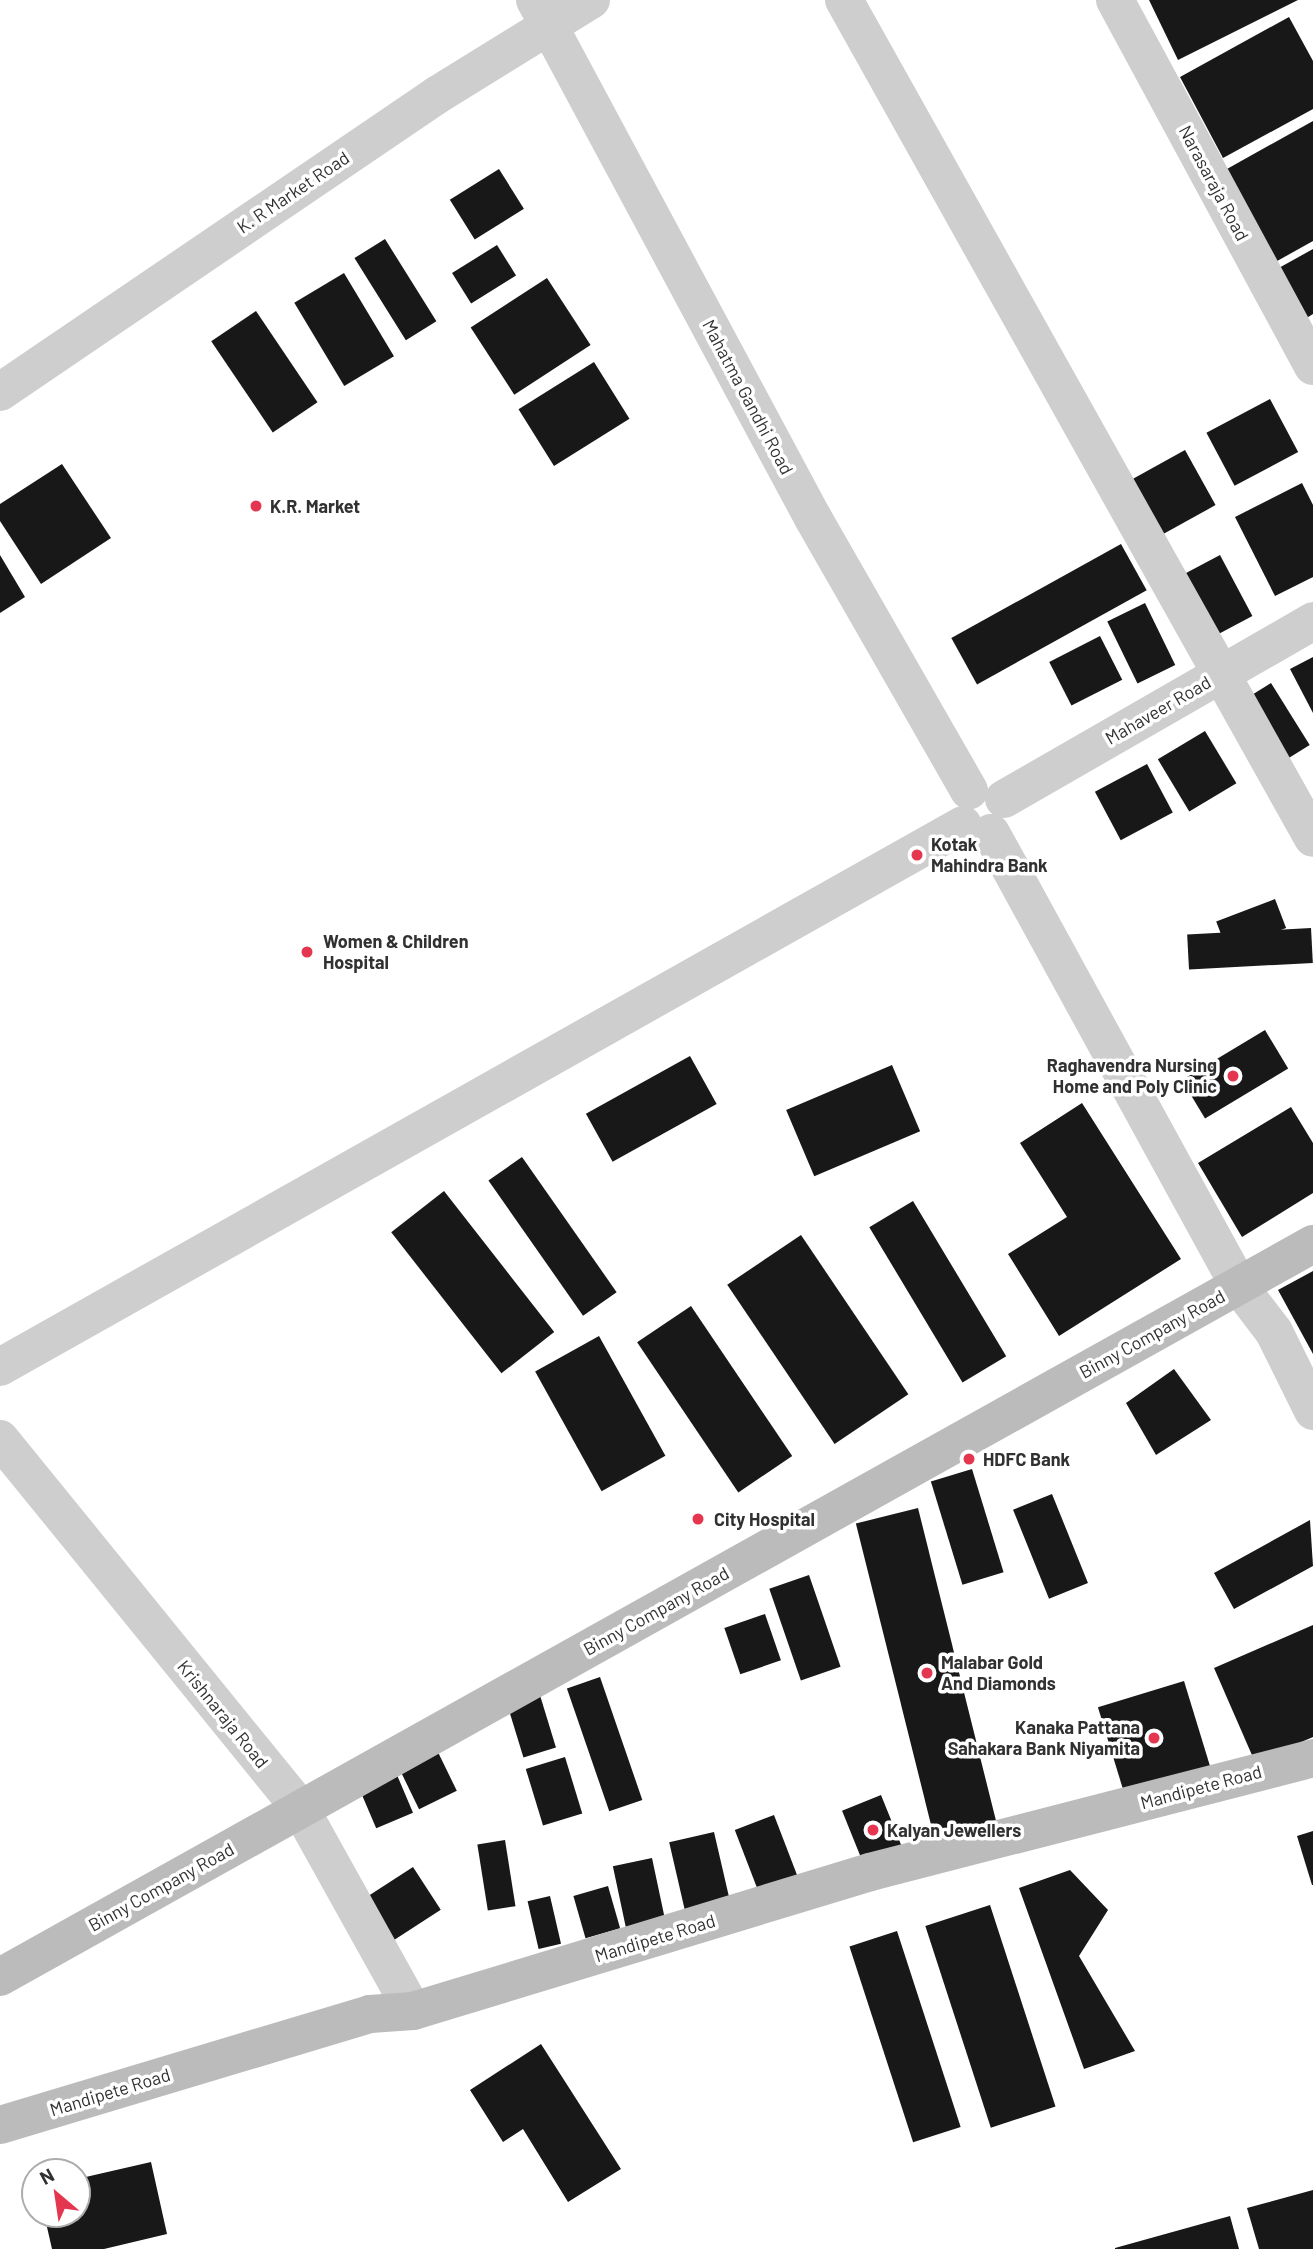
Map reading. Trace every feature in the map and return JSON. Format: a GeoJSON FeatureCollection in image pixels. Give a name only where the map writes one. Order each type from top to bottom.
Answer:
{"type":"FeatureCollection","features":[{"type":"Feature","properties":{"kind":"main road","name":"Binny Company Road"},"geometry":{"type":"LineString","coordinates":[[0,1977],[1313,1244]]}},
{"type":"Feature","properties":{"kind":"main road","name":"Mandipete Road"},"geometry":{"type":"LineString","coordinates":[[0,2125],[370,2014],[413,2011],[870,1872],[1313,1758]]}},
{"type":"Feature","properties":{"kind":"street","name":"K. R Market Road"},"geometry":{"type":"LineString","coordinates":[[0,392],[437,95],[542,13],[591,0]]}},
{"type":"Feature","properties":{"kind":"street"},"geometry":{"type":"LineString","coordinates":[[844,0],[1313,838]]}},
{"type":"Feature","properties":{"kind":"street","name":"Narasaraja Road"},"geometry":{"type":"LineString","coordinates":[[1115,0],[1313,366]]}},
{"type":"Feature","properties":{"kind":"street","name":"Mahatma Gandhi Road"},"geometry":{"type":"LineString","coordinates":[[542,13],[813,518],[982,812],[1239,1286],[1274,1332],[1313,1411]]}},
{"type":"Feature","properties":{"kind":"street","name":"Mahaveer Road"},"geometry":{"type":"LineString","coordinates":[[0,1367],[982,812],[1313,621]]}},
{"type":"Feature","properties":{"kind":"street","name":"Krishnaraja Road"},"geometry":{"type":"LineString","coordinates":[[0,1439],[301,1810],[413,2011]]}},
{"type":"Feature","properties":{"kind":"building"},"geometry":{"type":"Polygon","coordinates":[[[1149,0],[1298,0],[1178,60],[1149,0]]]}},
{"type":"Feature","properties":{"kind":"building"},"geometry":{"type":"Polygon","coordinates":[[[1289,17],[1313,61],[1313,109],[1223,158],[1180,77],[1289,17]]]}},
{"type":"Feature","properties":{"kind":"building"},"geometry":{"type":"Polygon","coordinates":[[[1313,121],[1313,241],[1270,265],[1218,174],[1313,121]]]}},
{"type":"Feature","properties":{"kind":"building"},"geometry":{"type":"Polygon","coordinates":[[[499,169],[524,209],[475,240],[450,200],[499,169]]]}},
{"type":"Feature","properties":{"kind":"building"},"geometry":{"type":"Polygon","coordinates":[[[385,239],[436,321],[406,340],[354,258],[385,239]]]}},
{"type":"Feature","properties":{"kind":"building"},"geometry":{"type":"Polygon","coordinates":[[[497,245],[516,276],[471,304],[452,273],[497,245]]]}},
{"type":"Feature","properties":{"kind":"building"},"geometry":{"type":"Polygon","coordinates":[[[1313,249],[1313,314],[1305,319],[1277,269],[1313,249]]]}},
{"type":"Feature","properties":{"kind":"building"},"geometry":{"type":"Polygon","coordinates":[[[344,273],[394,356],[344,386],[294,303],[344,273]]]}},
{"type":"Feature","properties":{"kind":"building"},"geometry":{"type":"Polygon","coordinates":[[[547,278],[591,345],[514,395],[471,328],[547,278]]]}},
{"type":"Feature","properties":{"kind":"building"},"geometry":{"type":"Polygon","coordinates":[[[256,311],[318,402],[273,432],[211,341],[256,311]]]}},
{"type":"Feature","properties":{"kind":"building"},"geometry":{"type":"Polygon","coordinates":[[[594,362],[630,419],[554,466],[519,409],[594,362]]]}},
{"type":"Feature","properties":{"kind":"building"},"geometry":{"type":"Polygon","coordinates":[[[1270,399],[1298,452],[1235,486],[1206,433],[1270,399]]]}},
{"type":"Feature","properties":{"kind":"building"},"geometry":{"type":"Polygon","coordinates":[[[1185,450],[1216,505],[1145,544],[1114,489],[1185,450]]]}},
{"type":"Feature","properties":{"kind":"building"},"geometry":{"type":"Polygon","coordinates":[[[62,464],[111,538],[41,584],[0,521],[0,504],[62,464]]]}},
{"type":"Feature","properties":{"kind":"building"},"geometry":{"type":"Polygon","coordinates":[[[1302,483],[1313,505],[1313,577],[1275,596],[1235,517],[1302,483]]]}},
{"type":"Feature","properties":{"kind":"building"},"geometry":{"type":"Polygon","coordinates":[[[1121,544],[1147,590],[977,684],[951,638],[1121,544]]]}},
{"type":"Feature","properties":{"kind":"building"},"geometry":{"type":"Polygon","coordinates":[[[0,555],[25,597],[0,613],[0,555]]]}},
{"type":"Feature","properties":{"kind":"building"},"geometry":{"type":"Polygon","coordinates":[[[1220,555],[1252,616],[1195,646],[1163,586],[1220,555]]]}},
{"type":"Feature","properties":{"kind":"building"},"geometry":{"type":"Polygon","coordinates":[[[1145,603],[1175,665],[1137,683],[1107,621],[1145,603]]]}},
{"type":"Feature","properties":{"kind":"building"},"geometry":{"type":"Polygon","coordinates":[[[1100,636],[1122,680],[1071,706],[1049,662],[1100,636]]]}},
{"type":"Feature","properties":{"kind":"building"},"geometry":{"type":"Polygon","coordinates":[[[1313,657],[1313,713],[1290,669],[1313,657]]]}},
{"type":"Feature","properties":{"kind":"building"},"geometry":{"type":"Polygon","coordinates":[[[1271,683],[1310,745],[1274,767],[1235,705],[1271,683]]]}},
{"type":"Feature","properties":{"kind":"building"},"geometry":{"type":"Polygon","coordinates":[[[1205,731],[1236,783],[1189,812],[1158,759],[1205,731]]]}},
{"type":"Feature","properties":{"kind":"building"},"geometry":{"type":"Polygon","coordinates":[[[1147,764],[1173,813],[1121,840],[1095,792],[1147,764]]]}},
{"type":"Feature","properties":{"kind":"building"},"geometry":{"type":"Polygon","coordinates":[[[1275,899],[1286,928],[1227,951],[1216,922],[1275,899]]]}},
{"type":"Feature","properties":{"kind":"building"},"geometry":{"type":"Polygon","coordinates":[[[1311,928],[1313,963],[1189,969],[1187,934],[1311,928]]]}},
{"type":"Feature","properties":{"kind":"building"},"geometry":{"type":"Polygon","coordinates":[[[1265,1030],[1288,1069],[1205,1119],[1182,1080],[1265,1030]]]}},
{"type":"Feature","properties":{"kind":"building"},"geometry":{"type":"Polygon","coordinates":[[[690,1056],[717,1104],[613,1162],[586,1114],[690,1056]]]}},
{"type":"Feature","properties":{"kind":"building"},"geometry":{"type":"Polygon","coordinates":[[[892,1065],[920,1131],[814,1176],[786,1110],[892,1065]]]}},
{"type":"Feature","properties":{"kind":"building"},"geometry":{"type":"Polygon","coordinates":[[[1082,1103],[1181,1259],[1059,1336],[1008,1254],[1067,1217],[1020,1143],[1082,1103]]]}},
{"type":"Feature","properties":{"kind":"building"},"geometry":{"type":"Polygon","coordinates":[[[1291,1107],[1313,1143],[1313,1193],[1242,1237],[1198,1163],[1291,1107]]]}},
{"type":"Feature","properties":{"kind":"building"},"geometry":{"type":"Polygon","coordinates":[[[522,1157],[617,1292],[583,1316],[488,1181],[522,1157]]]}},
{"type":"Feature","properties":{"kind":"building"},"geometry":{"type":"Polygon","coordinates":[[[444,1191],[554,1332],[501,1373],[391,1232],[444,1191]]]}},
{"type":"Feature","properties":{"kind":"building"},"geometry":{"type":"Polygon","coordinates":[[[913,1201],[1006,1356],[963,1382],[869,1227],[913,1201]]]}},
{"type":"Feature","properties":{"kind":"building"},"geometry":{"type":"Polygon","coordinates":[[[801,1235],[908,1394],[835,1444],[727,1285],[801,1235]]]}},
{"type":"Feature","properties":{"kind":"building"},"geometry":{"type":"Polygon","coordinates":[[[1313,1271],[1313,1354],[1278,1290],[1313,1271]]]}},
{"type":"Feature","properties":{"kind":"building"},"geometry":{"type":"Polygon","coordinates":[[[691,1306],[792,1456],[738,1492],[637,1342],[691,1306]]]}},
{"type":"Feature","properties":{"kind":"building"},"geometry":{"type":"Polygon","coordinates":[[[599,1336],[665,1456],[602,1491],[535,1371],[599,1336]]]}},
{"type":"Feature","properties":{"kind":"building"},"geometry":{"type":"Polygon","coordinates":[[[1174,1369],[1211,1420],[1156,1455],[1126,1403],[1174,1369]]]}},
{"type":"Feature","properties":{"kind":"building"},"geometry":{"type":"Polygon","coordinates":[[[972,1469],[1004,1572],[962,1585],[931,1482],[972,1469]]]}},
{"type":"Feature","properties":{"kind":"building"},"geometry":{"type":"Polygon","coordinates":[[[1052,1494],[1088,1583],[1049,1599],[1013,1510],[1052,1494]]]}},
{"type":"Feature","properties":{"kind":"building","name":"Malabar Gold And Diamonds"},"geometry":{"type":"Polygon","coordinates":[[[918,1508],[997,1823],[935,1839],[856,1523],[918,1508]]]}},
{"type":"Feature","properties":{"kind":"building"},"geometry":{"type":"Polygon","coordinates":[[[1310,1520],[1313,1566],[1234,1609],[1214,1573],[1310,1520]]]}},
{"type":"Feature","properties":{"kind":"building"},"geometry":{"type":"Polygon","coordinates":[[[809,1575],[841,1667],[801,1680],[769,1589],[809,1575]]]}},
{"type":"Feature","properties":{"kind":"building"},"geometry":{"type":"Polygon","coordinates":[[[765,1614],[781,1660],[740,1674],[724,1628],[765,1614]]]}},
{"type":"Feature","properties":{"kind":"building"},"geometry":{"type":"Polygon","coordinates":[[[1313,1625],[1313,1737],[1255,1762],[1214,1668],[1313,1625]]]}},
{"type":"Feature","properties":{"kind":"building"},"geometry":{"type":"Polygon","coordinates":[[[600,1677],[642,1800],[609,1811],[567,1688],[600,1677]]]}},
{"type":"Feature","properties":{"kind":"building","name":"Kanaka Pattana Sahakara Bank Niyamita"},"geometry":{"type":"Polygon","coordinates":[[[1184,1681],[1211,1768],[1125,1794],[1098,1707],[1184,1681]]]}},
{"type":"Feature","properties":{"kind":"building"},"geometry":{"type":"Polygon","coordinates":[[[539,1692],[556,1747],[523,1757],[506,1702],[539,1692]]]}},
{"type":"Feature","properties":{"kind":"building"},"geometry":{"type":"Polygon","coordinates":[[[434,1744],[457,1791],[419,1809],[396,1762],[434,1744]]]}},
{"type":"Feature","properties":{"kind":"building"},"geometry":{"type":"Polygon","coordinates":[[[565,1757],[582,1813],[543,1825],[526,1769],[565,1757]]]}},
{"type":"Feature","properties":{"kind":"building"},"geometry":{"type":"Polygon","coordinates":[[[397,1775],[413,1813],[376,1828],[360,1791],[397,1775]]]}},
{"type":"Feature","properties":{"kind":"building","name":"Kalyan Jewellers"},"geometry":{"type":"Polygon","coordinates":[[[881,1795],[903,1850],[864,1865],[842,1811],[881,1795]]]}},
{"type":"Feature","properties":{"kind":"building"},"geometry":{"type":"Polygon","coordinates":[[[774,1815],[798,1878],[759,1893],[735,1830],[774,1815]]]}},
{"type":"Feature","properties":{"kind":"building"},"geometry":{"type":"Polygon","coordinates":[[[1313,1831],[1313,1885],[1312,1885],[1297,1836],[1313,1831]]]}},
{"type":"Feature","properties":{"kind":"building"},"geometry":{"type":"Polygon","coordinates":[[[714,1832],[731,1904],[686,1914],[669,1842],[714,1832]]]}},
{"type":"Feature","properties":{"kind":"building"},"geometry":{"type":"Polygon","coordinates":[[[505,1840],[515,1906],[488,1911],[477,1844],[505,1840]]]}},
{"type":"Feature","properties":{"kind":"building"},"geometry":{"type":"Polygon","coordinates":[[[652,1858],[665,1919],[626,1927],[613,1866],[652,1858]]]}},
{"type":"Feature","properties":{"kind":"building"},"geometry":{"type":"Polygon","coordinates":[[[413,1867],[441,1910],[383,1947],[355,1905],[413,1867]]]}},
{"type":"Feature","properties":{"kind":"building"},"geometry":{"type":"Polygon","coordinates":[[[1070,1870],[1108,1910],[1079,1956],[1135,2051],[1084,2069],[1019,1888],[1070,1870]]]}},
{"type":"Feature","properties":{"kind":"building"},"geometry":{"type":"Polygon","coordinates":[[[608,1886],[620,1928],[586,1938],[573,1896],[608,1886]]]}},
{"type":"Feature","properties":{"kind":"building"},"geometry":{"type":"Polygon","coordinates":[[[550,1896],[561,1944],[539,1949],[528,1901],[550,1896]]]}},
{"type":"Feature","properties":{"kind":"building"},"geometry":{"type":"Polygon","coordinates":[[[990,1905],[1056,2107],[991,2128],[925,1926],[990,1905]]]}},
{"type":"Feature","properties":{"kind":"building"},"geometry":{"type":"Polygon","coordinates":[[[897,1931],[961,2127],[913,2142],[849,1946],[897,1931]]]}},
{"type":"Feature","properties":{"kind":"building"},"geometry":{"type":"Polygon","coordinates":[[[541,2044],[621,2169],[568,2202],[523,2129],[503,2142],[470,2090],[541,2044]]]}},
{"type":"Feature","properties":{"kind":"building"},"geometry":{"type":"Polygon","coordinates":[[[151,2162],[167,2234],[104,2249],[52,2249],[47,2228],[91,2228],[91,2176],[151,2162]]]}},
{"type":"Feature","properties":{"kind":"building"},"geometry":{"type":"Polygon","coordinates":[[[1313,2190],[1313,2249],[1259,2249],[1247,2208],[1313,2190]]]}},
{"type":"Feature","properties":{"kind":"building"},"geometry":{"type":"Polygon","coordinates":[[[1230,2216],[1239,2249],[1115,2249],[1115,2248],[1230,2216]]]}},
{"type":"Feature","properties":{"kind":"place","name":"K.R. Market"},"geometry":{"type":"Point","coordinates":[256,506]}},
{"type":"Feature","properties":{"kind":"place","name":"Kotak Mahindra Bank"},"geometry":{"type":"Point","coordinates":[917,855]}},
{"type":"Feature","properties":{"kind":"place","name":"Women & Children Hospital"},"geometry":{"type":"Point","coordinates":[307,952]}},
{"type":"Feature","properties":{"kind":"place","name":"Raghavendra Nursing Home and Poly Clinic"},"geometry":{"type":"Point","coordinates":[1233,1076]}},
{"type":"Feature","properties":{"kind":"place","name":"HDFC Bank"},"geometry":{"type":"Point","coordinates":[969,1459]}},
{"type":"Feature","properties":{"kind":"place","name":"City Hospital"},"geometry":{"type":"Point","coordinates":[698,1519]}},
{"type":"Feature","properties":{"kind":"place","name":"Malabar Gold And Diamonds"},"geometry":{"type":"Point","coordinates":[927,1673]}},
{"type":"Feature","properties":{"kind":"place","name":"Kanaka Pattana Sahakara Bank Niyamita"},"geometry":{"type":"Point","coordinates":[1154,1738]}},
{"type":"Feature","properties":{"kind":"place","name":"Kalyan Jewellers"},"geometry":{"type":"Point","coordinates":[873,1830]}}]}
